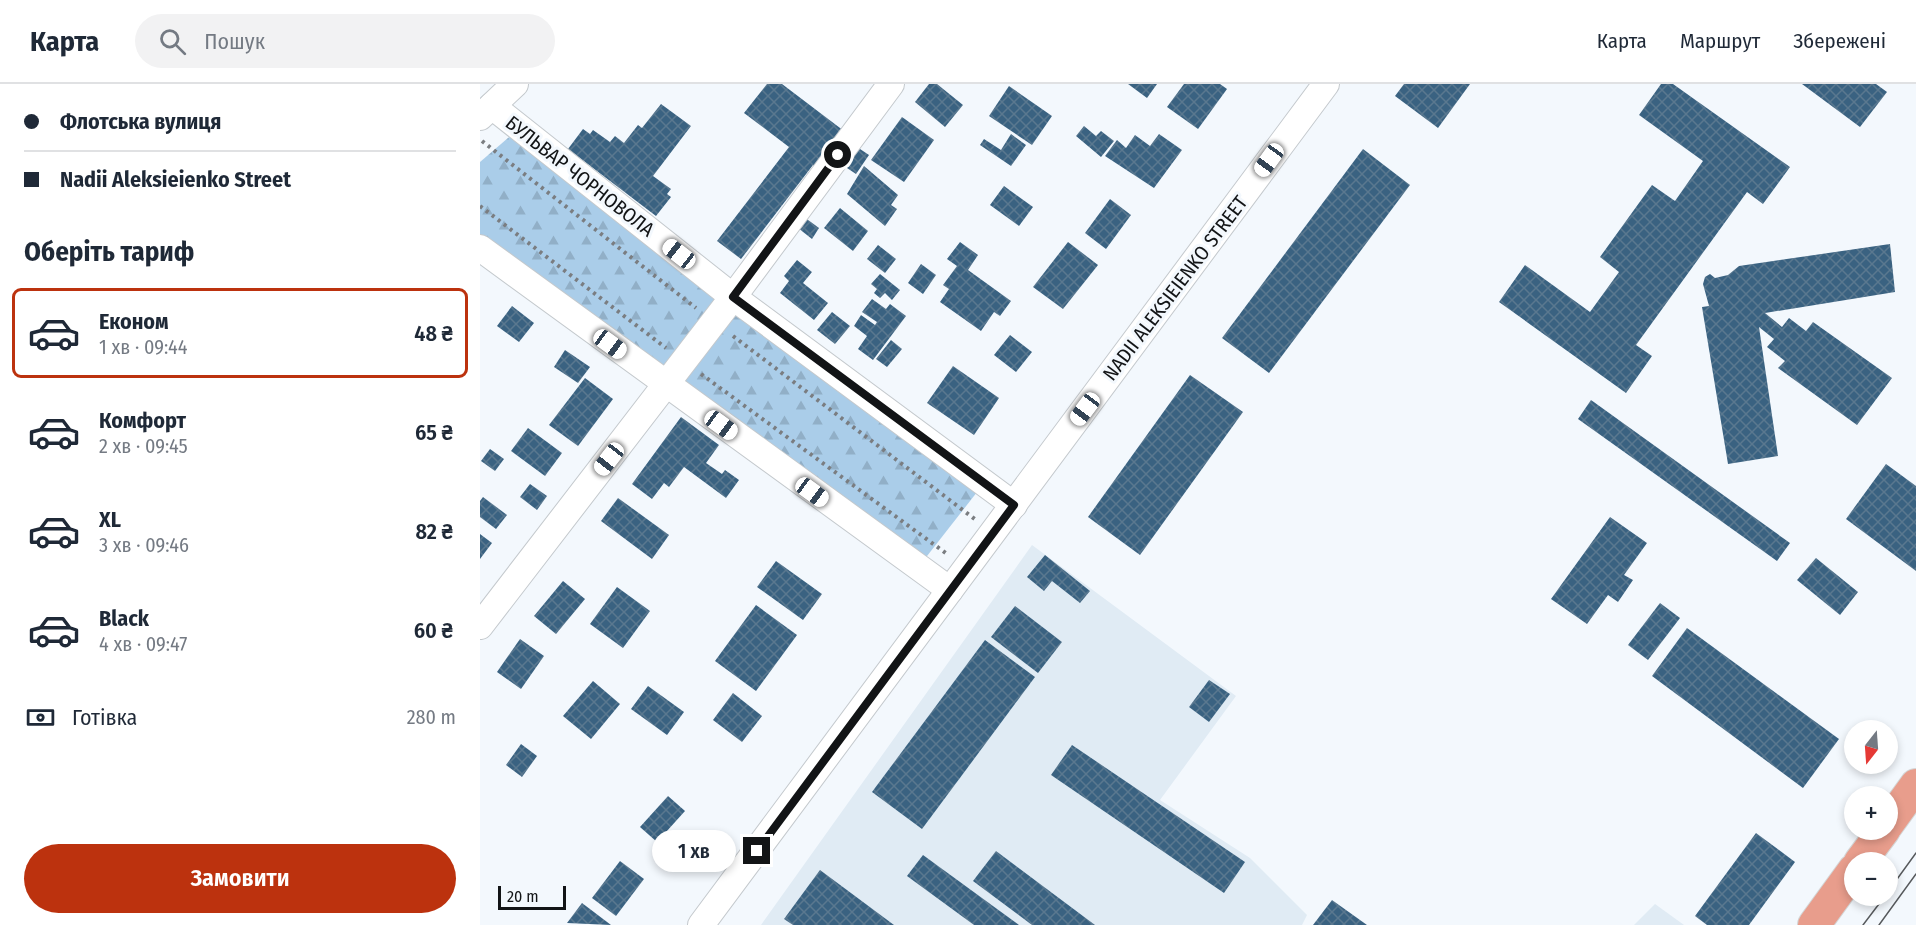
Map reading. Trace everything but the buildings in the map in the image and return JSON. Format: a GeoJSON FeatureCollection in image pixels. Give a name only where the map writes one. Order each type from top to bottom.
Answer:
{"type":"FeatureCollection","features":[{"type":"Feature","properties":{"kind":"main road"},"geometry":{"type":"LineString","coordinates":[[1898,810],[1916,785]]}},
{"type":"Feature","properties":{"kind":"main road"},"geometry":{"type":"LineString","coordinates":[[1814,925],[1844,884]]}},
{"type":"Feature","properties":{"kind":"street"},"geometry":{"type":"LineString","coordinates":[[486,111],[515,84]]}},
{"type":"Feature","properties":{"kind":"street"},"geometry":{"type":"LineString","coordinates":[[480,626],[666,386],[891,84]]}},
{"type":"Feature","properties":{"kind":"street","name":"NADII ALEKSIEIENKO STREET"},"geometry":{"type":"LineString","coordinates":[[701,925],[1326,84]]}},
{"type":"Feature","properties":{"kind":"street","name":"БУЛЬВАР ЧОРНОВОЛА"},"geometry":{"type":"LineString","coordinates":[[486,111],[1014,505]]}},
{"type":"Feature","properties":{"kind":"street"},"geometry":{"type":"LineString","coordinates":[[480,249],[950,590]]}},
{"type":"Feature","properties":{"kind":"path"},"geometry":{"type":"LineString","coordinates":[[480,139],[714,322],[993,533]]}},
{"type":"Feature","properties":{"kind":"path"},"geometry":{"type":"LineString","coordinates":[[480,206],[684,362],[967,569]]}},
{"type":"Feature","properties":{"kind":"shaded area"},"geometry":{"type":"Polygon","coordinates":[[[1032,545],[1236,696],[1160,800],[1250,858],[1307,915],[1302,925],[761,925],[1032,545]]]}},
{"type":"Feature","properties":{"kind":"shaded area"},"geometry":{"type":"Polygon","coordinates":[[[1655,904],[1684,925],[1634,925],[1655,904]]]}},
{"type":"Feature","properties":{"kind":"green space"},"geometry":{"type":"Polygon","coordinates":[[[516,131],[723,298],[662,377],[480,243],[480,162],[516,131]]]}},
{"type":"Feature","properties":{"kind":"green space"},"geometry":{"type":"Polygon","coordinates":[[[736,306],[981,487],[920,565],[675,386],[736,306]]]}},
{"type":"Feature","properties":{"kind":"tram line"},"geometry":{"type":"LineString","coordinates":[[1898,878],[1916,853]]}},
{"type":"Feature","properties":{"kind":"tram line"},"geometry":{"type":"LineString","coordinates":[[1879,925],[1916,874]]}},
{"type":"Feature","properties":{"kind":"tram line"},"geometry":{"type":"LineString","coordinates":[[1863,925],[1877,906]]}},
{"type":"Feature","properties":{"kind":"route"},"geometry":{"type":"LineString","coordinates":[[757,851],[1014,505],[733,297],[838,155]]}}]}
